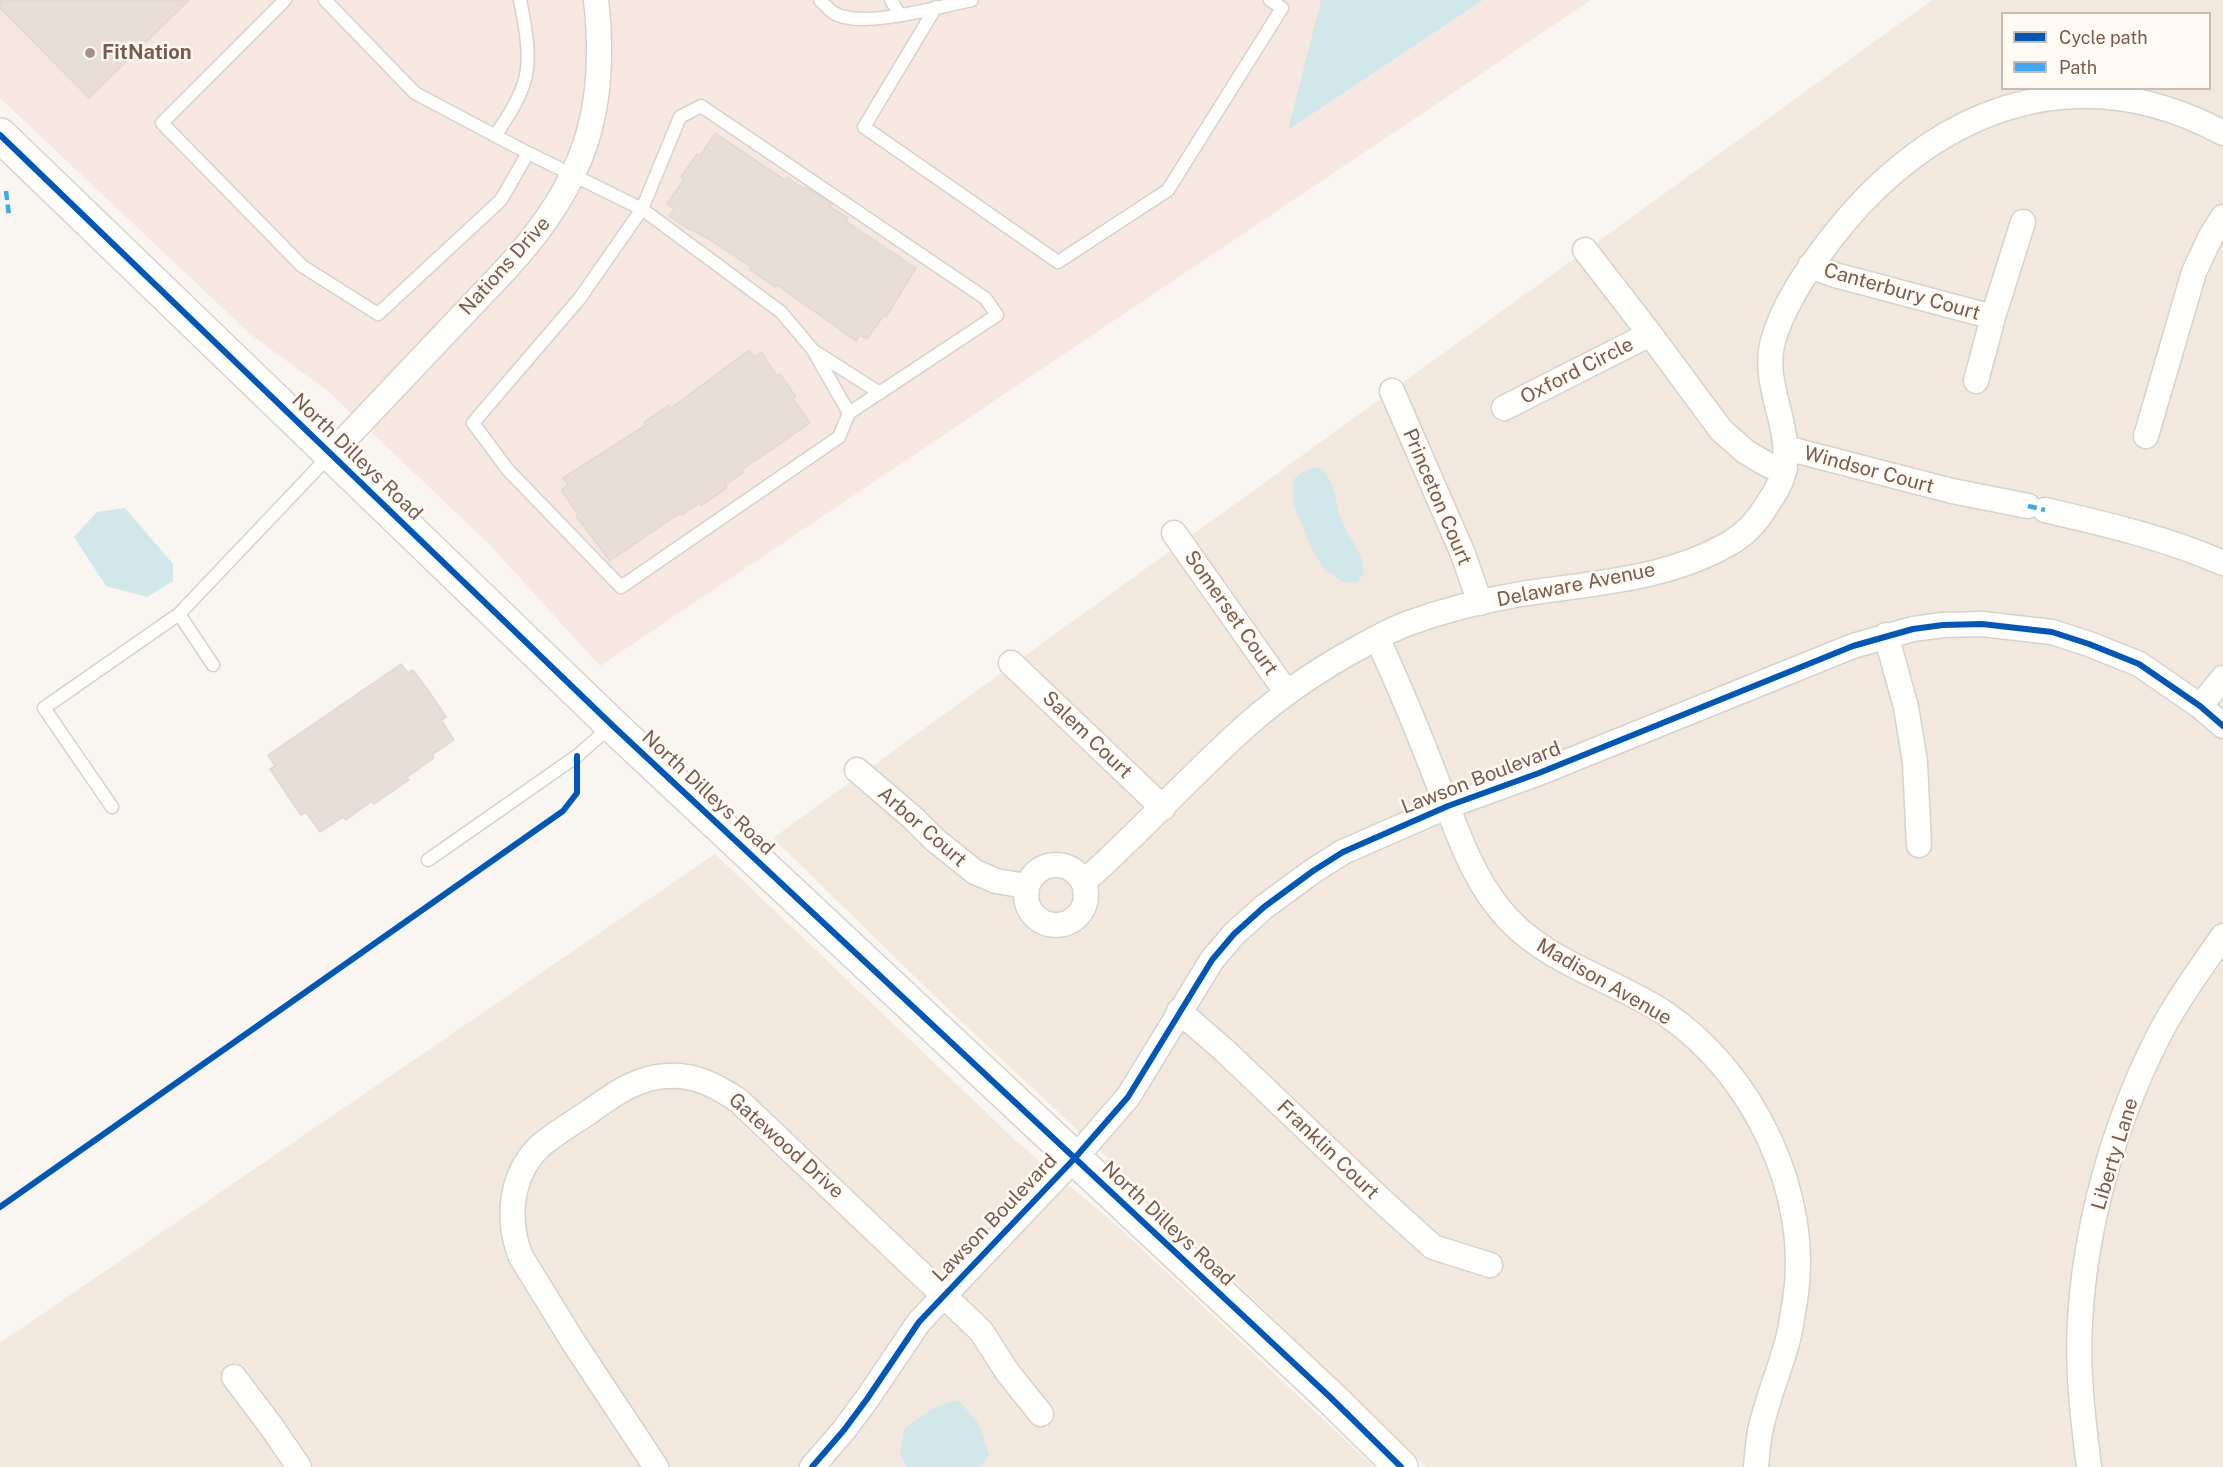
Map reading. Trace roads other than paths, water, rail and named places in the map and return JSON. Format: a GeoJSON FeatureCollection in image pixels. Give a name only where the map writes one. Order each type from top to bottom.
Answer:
{"type":"FeatureCollection","features":[{"type":"Feature","properties":{"kind":"street","name":"Nations Drive"},"geometry":{"type":"LineString","coordinates":[[330,455],[533,239],[553,212],[574,174],[587,139],[598,85],[599,30],[596,0]]}},
{"type":"Feature","properties":{"kind":"street"},"geometry":{"type":"LineString","coordinates":[[1785,459],[1771,370],[1772,343],[1784,314],[1810,266],[1845,220],[1922,150],[1969,121],[1998,110],[2043,99],[2085,96],[2136,101],[2169,110],[2202,122],[2223,134]]}},
{"type":"Feature","properties":{"kind":"street","name":"North Dilleys Road"},"geometry":{"type":"LineString","coordinates":[[0,135],[612,725],[1321,1389],[1401,1467]]}},
{"type":"Feature","properties":{"kind":"street"},"geometry":{"type":"LineString","coordinates":[[2146,436],[2194,272],[2212,234],[2223,217]]}},
{"type":"Feature","properties":{"kind":"street","name":"Canterbury Court"},"geometry":{"type":"LineString","coordinates":[[1976,381],[1993,317],[2023,222]]}},
{"type":"Feature","properties":{"kind":"street","name":"Oxford Circle"},"geometry":{"type":"LineString","coordinates":[[1585,250],[1720,430],[1746,452],[1770,466],[1785,459]]}},
{"type":"Feature","properties":{"kind":"street","name":"Canterbury Court"},"geometry":{"type":"LineString","coordinates":[[1810,266],[1835,275],[1993,317]]}},
{"type":"Feature","properties":{"kind":"street","name":"Oxford Circle"},"geometry":{"type":"LineString","coordinates":[[1504,408],[1650,334]]}},
{"type":"Feature","properties":{"kind":"street","name":"Princeton Court"},"geometry":{"type":"LineString","coordinates":[[1392,391],[1463,554],[1480,603]]}},
{"type":"Feature","properties":{"kind":"street","name":"Windsor Court"},"geometry":{"type":"LineString","coordinates":[[1785,459],[2037,508],[2120,528],[2223,562]]}},
{"type":"Feature","properties":{"kind":"street","name":"Delaware Avenue"},"geometry":{"type":"LineString","coordinates":[[1084,882],[1132,839],[1247,725],[1325,666],[1409,623],[1480,603],[1517,595],[1629,579],[1692,561],[1731,542],[1760,517],[1780,484],[1785,459]]}},
{"type":"Feature","properties":{"kind":"street","name":"Somerset Court"},"geometry":{"type":"LineString","coordinates":[[1174,533],[1287,693]]}},
{"type":"Feature","properties":{"kind":"street","name":"Lawson Boulevard"},"geometry":{"type":"LineString","coordinates":[[812,1467],[867,1399],[919,1322],[1074,1159],[1128,1097],[1212,960],[1234,934],[1264,907],[1312,871],[1343,852],[1448,807],[1539,773],[1853,646],[1913,629],[1982,624],[2052,632],[2139,664],[2200,706],[2223,726]]}},
{"type":"Feature","properties":{"kind":"street"},"geometry":{"type":"LineString","coordinates":[[1886,635],[1906,707],[1913,751],[1919,845]]}},
{"type":"Feature","properties":{"kind":"street","name":"Madison Avenue"},"geometry":{"type":"LineString","coordinates":[[1377,638],[1402,692],[1473,868],[1498,908],[1524,934],[1546,951],[1617,985],[1667,1015],[1706,1047],[1742,1090],[1779,1160],[1795,1224],[1797,1275],[1787,1344],[1760,1432],[1756,1467]]}},
{"type":"Feature","properties":{"kind":"street","name":"Salem Court"},"geometry":{"type":"LineString","coordinates":[[1011,663],[1163,808]]}},
{"type":"Feature","properties":{"kind":"street"},"geometry":{"type":"LineString","coordinates":[[2200,706],[2223,678]]}},
{"type":"Feature","properties":{"kind":"street","name":"Arbor Court"},"geometry":{"type":"LineString","coordinates":[[857,770],[913,818],[934,840],[975,872],[996,881],[1026,886]]}},
{"type":"Feature","properties":{"kind":"street"},"geometry":{"type":"LineString","coordinates":[[1057,865],[1071,869],[1077,872],[1084,882],[1086,900],[1080,913],[1066,923],[1046,925],[1037,920],[1028,908],[1026,886],[1040,868],[1057,865]]}},
{"type":"Feature","properties":{"kind":"street","name":"Liberty Lane"},"geometry":{"type":"LineString","coordinates":[[2089,1467],[2080,1364],[2080,1324],[2082,1294],[2099,1191],[2124,1116],[2156,1040],[2171,1013],[2223,936]]}},
{"type":"Feature","properties":{"kind":"street","name":"Franklin Court"},"geometry":{"type":"LineString","coordinates":[[1179,1011],[1224,1050],[1433,1247],[1490,1265]]}},
{"type":"Feature","properties":{"kind":"street","name":"Gatewood Drive"},"geometry":{"type":"LineString","coordinates":[[656,1467],[574,1343],[521,1257],[515,1242],[511,1211],[515,1189],[526,1164],[541,1146],[617,1093],[645,1079],[668,1076],[699,1078],[740,1101],[945,1294],[981,1331],[1008,1374],[1041,1414]]}},
{"type":"Feature","properties":{"kind":"street"},"geometry":{"type":"LineString","coordinates":[[234,1377],[299,1467]]}},
{"type":"Feature","properties":{"kind":"lane"},"geometry":{"type":"LineString","coordinates":[[285,0],[162,123],[302,266],[378,314],[501,200],[528,153]]}},
{"type":"Feature","properties":{"kind":"lane"},"geometry":{"type":"LineString","coordinates":[[325,0],[415,93],[528,153],[642,209],[781,312],[813,350],[849,413]]}},
{"type":"Feature","properties":{"kind":"lane"},"geometry":{"type":"LineString","coordinates":[[495,136],[518,99],[525,81],[527,36],[520,0]]}},
{"type":"Feature","properties":{"kind":"lane"},"geometry":{"type":"LineString","coordinates":[[820,0],[834,14],[877,19],[972,0]]}},
{"type":"Feature","properties":{"kind":"lane"},"geometry":{"type":"LineString","coordinates":[[891,0],[900,15]]}},
{"type":"Feature","properties":{"kind":"lane"},"geometry":{"type":"LineString","coordinates":[[936,7],[864,126],[1058,262],[1168,190],[1282,8],[1270,0]]}},
{"type":"Feature","properties":{"kind":"lane"},"geometry":{"type":"LineString","coordinates":[[700,106],[985,298],[997,315],[849,413],[839,437],[621,587],[508,470],[473,423],[580,298],[642,209],[680,117],[700,106]]}},
{"type":"Feature","properties":{"kind":"lane"},"geometry":{"type":"LineString","coordinates":[[813,350],[880,393]]}},
{"type":"Feature","properties":{"kind":"lane"},"geometry":{"type":"LineString","coordinates":[[112,807],[44,708],[179,614],[330,455]]}},
{"type":"Feature","properties":{"kind":"lane"},"geometry":{"type":"LineString","coordinates":[[179,614],[213,665]]}},
{"type":"Feature","properties":{"kind":"lane"},"geometry":{"type":"LineString","coordinates":[[428,860],[577,756],[612,725]]}},
{"type":"Feature","properties":{"kind":"water"},"geometry":{"type":"Polygon","coordinates":[[[1321,0],[1483,0],[1288,130],[1321,0]]]}},
{"type":"Feature","properties":{"kind":"water"},"geometry":{"type":"Polygon","coordinates":[[[1317,467],[1332,484],[1339,514],[1361,557],[1364,573],[1357,583],[1344,582],[1325,570],[1311,548],[1293,503],[1293,480],[1304,471],[1317,467]]]}},
{"type":"Feature","properties":{"kind":"water"},"geometry":{"type":"Polygon","coordinates":[[[125,508],[173,564],[173,581],[147,597],[106,586],[74,537],[97,512],[125,508]]]}},
{"type":"Feature","properties":{"kind":"water"},"geometry":{"type":"Polygon","coordinates":[[[958,1400],[978,1422],[989,1455],[980,1467],[907,1467],[900,1453],[904,1429],[935,1407],[958,1400]]]}},
{"type":"Feature","properties":{"kind":"place","name":"FitNation"},"geometry":{"type":"Point","coordinates":[90,53]}}]}
